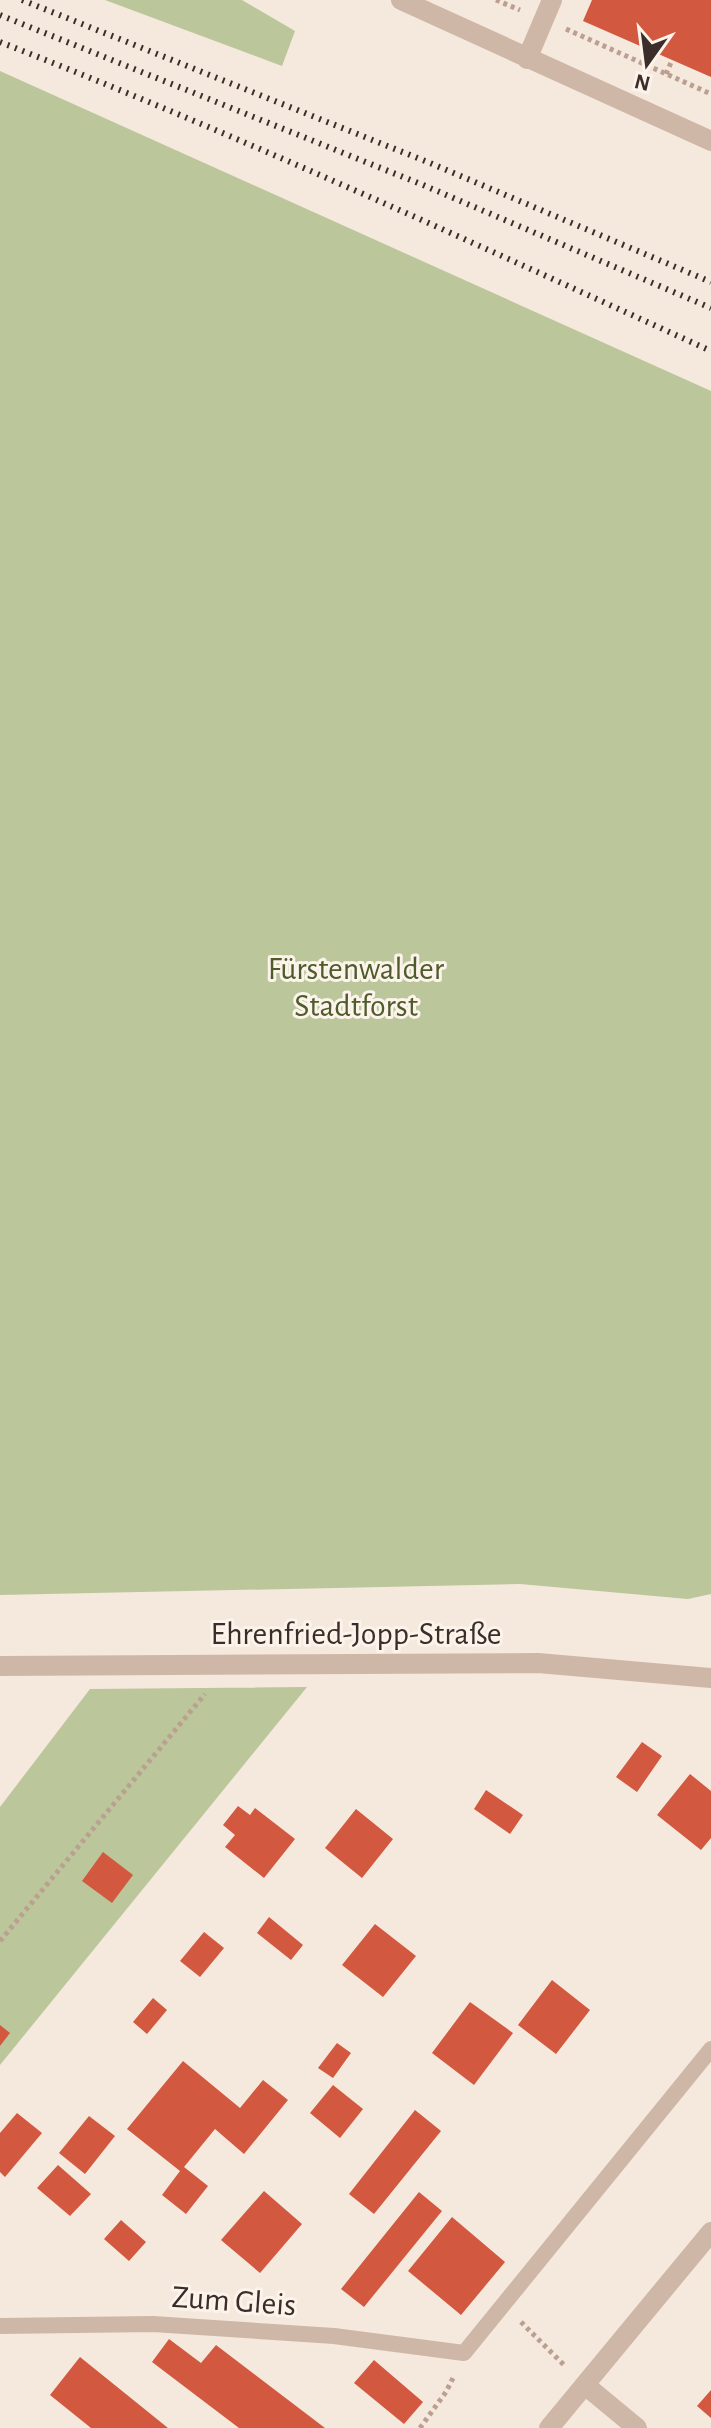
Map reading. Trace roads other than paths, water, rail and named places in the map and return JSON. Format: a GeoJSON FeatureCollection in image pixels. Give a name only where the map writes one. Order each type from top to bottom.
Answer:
{"type":"FeatureCollection","features":[{"type":"Feature","properties":{"kind":"street"},"geometry":{"type":"LineString","coordinates":[[401,0],[711,141]]}},
{"type":"Feature","properties":{"kind":"street"},"geometry":{"type":"LineString","coordinates":[[527,59],[552,0]]}},
{"type":"Feature","properties":{"kind":"street","name":"Ehrenfried-Jopp-Straße"},"geometry":{"type":"LineString","coordinates":[[0,1666],[538,1663],[711,1678]]}},
{"type":"Feature","properties":{"kind":"street"},"geometry":{"type":"LineString","coordinates":[[549,2428],[711,2232]]}},
{"type":"Feature","properties":{"kind":"street"},"geometry":{"type":"LineString","coordinates":[[585,2385],[637,2428]]}},
{"type":"Feature","properties":{"kind":"lane","name":"Zum Gleis"},"geometry":{"type":"LineString","coordinates":[[0,2326],[153,2324],[334,2336],[464,2353],[711,2049]]}},
{"type":"Feature","properties":{"kind":"railway"},"geometry":{"type":"LineString","coordinates":[[22,0],[430,163],[711,282]]}},
{"type":"Feature","properties":{"kind":"railway"},"geometry":{"type":"LineString","coordinates":[[0,15],[423,185],[711,308]]}},
{"type":"Feature","properties":{"kind":"railway"},"geometry":{"type":"LineString","coordinates":[[0,42],[269,153],[711,351]]}},
{"type":"Feature","properties":{"kind":"park label","name":"Fürstenwalder Stadtforst"},"geometry":{"type":"Point","coordinates":[356,988]}}]}
